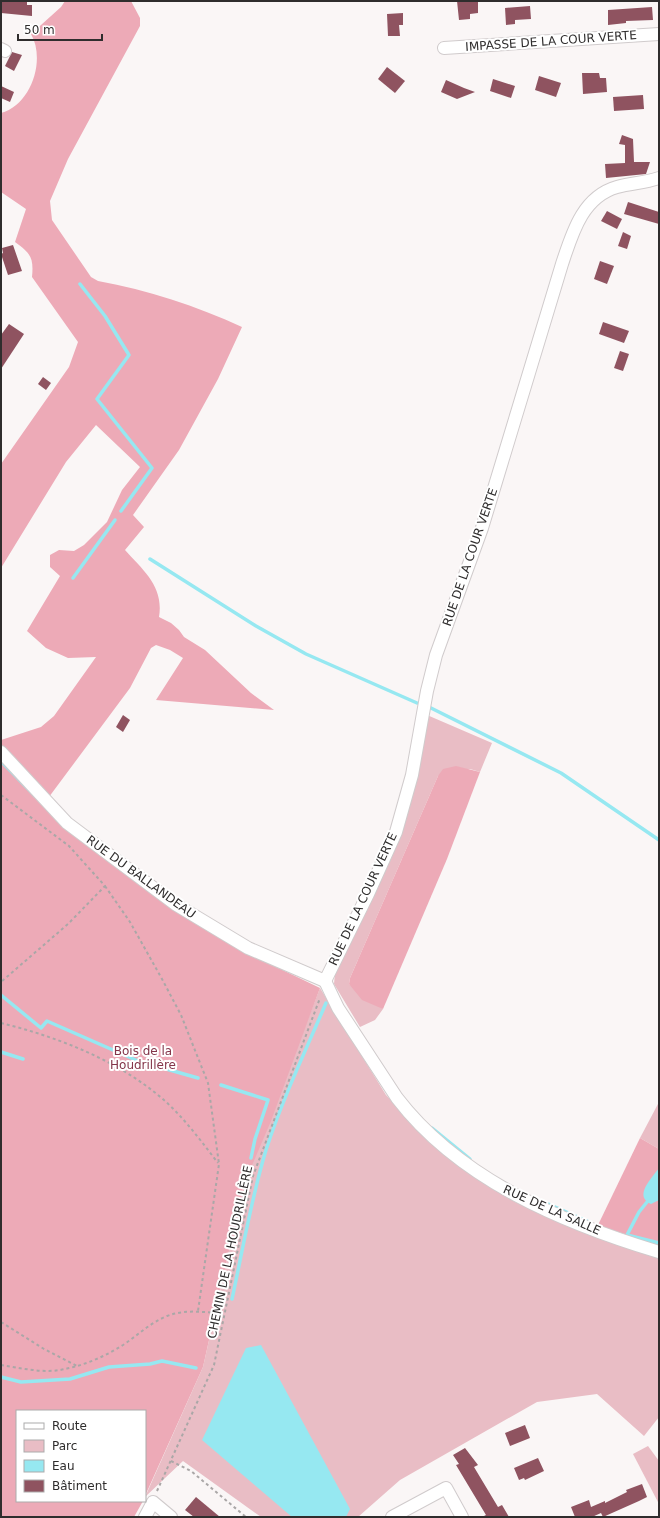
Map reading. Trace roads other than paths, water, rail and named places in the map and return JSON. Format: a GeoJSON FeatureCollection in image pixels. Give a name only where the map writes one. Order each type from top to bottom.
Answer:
{"type":"FeatureCollection","features":[{"type":"Feature","properties":{"kind":"street","name":"IMPASSE DE LA COUR VERTE"},"geometry":{"type":"LineString","coordinates":[[444,48],[659,34]]}},
{"type":"Feature","properties":{"kind":"street","name":"RUE DE LA COUR VERTE"},"geometry":{"type":"LineString","coordinates":[[325,981],[368,894],[396,832],[412,775],[427,691],[436,656],[482,528],[571,237],[588,205],[602,193],[618,186],[643,183],[659,178]]}},
{"type":"Feature","properties":{"kind":"street","name":"RUE DU BALLANDEAU"},"geometry":{"type":"LineString","coordinates":[[1,752],[67,823],[175,904],[248,948],[325,981]]}},
{"type":"Feature","properties":{"kind":"street","name":"RUE DE LA SALLE"},"geometry":{"type":"LineString","coordinates":[[325,981],[338,1008],[397,1098],[408,1112],[445,1147],[491,1181],[523,1199],[585,1226],[659,1252]]}},
{"type":"Feature","properties":{"kind":"street"},"geometry":{"type":"LineString","coordinates":[[392,1517],[446,1488],[462,1517]]}},
{"type":"Feature","properties":{"kind":"street"},"geometry":{"type":"LineString","coordinates":[[145,1517],[153,1502],[171,1517]]}},
{"type":"Feature","properties":{"kind":"water"},"geometry":{"type":"Polygon","coordinates":[[[659,1168],[659,1200],[651,1204],[646,1201],[644,1192],[659,1168]]]}},
{"type":"Feature","properties":{"kind":"water"},"geometry":{"type":"Polygon","coordinates":[[[261,1345],[350,1509],[346,1517],[292,1517],[202,1440],[246,1348],[261,1345]]]}},
{"type":"Feature","properties":{"kind":"waterway"},"geometry":{"type":"LineString","coordinates":[[80,284],[105,316],[129,355],[97,399],[152,468],[121,511]]}},
{"type":"Feature","properties":{"kind":"waterway"},"geometry":{"type":"LineString","coordinates":[[73,578],[115,520]]}},
{"type":"Feature","properties":{"kind":"waterway"},"geometry":{"type":"LineString","coordinates":[[150,559],[256,626],[306,654],[417,703]]}},
{"type":"Feature","properties":{"kind":"waterway"},"geometry":{"type":"LineString","coordinates":[[429,707],[561,773],[659,840]]}},
{"type":"Feature","properties":{"kind":"waterway"},"geometry":{"type":"LineString","coordinates":[[1,761],[35,796]]}},
{"type":"Feature","properties":{"kind":"waterway"},"geometry":{"type":"LineString","coordinates":[[1,995],[41,1028],[47,1021],[138,1061],[198,1078]]}},
{"type":"Feature","properties":{"kind":"waterway"},"geometry":{"type":"LineString","coordinates":[[232,1299],[252,1205],[272,1131],[286,1094],[326,1003]]}},
{"type":"Feature","properties":{"kind":"waterway"},"geometry":{"type":"LineString","coordinates":[[1,1052],[23,1059]]}},
{"type":"Feature","properties":{"kind":"waterway"},"geometry":{"type":"LineString","coordinates":[[221,1085],[268,1100],[255,1139],[251,1158]]}},
{"type":"Feature","properties":{"kind":"waterway"},"geometry":{"type":"LineString","coordinates":[[432,1128],[470,1159]]}},
{"type":"Feature","properties":{"kind":"waterway"},"geometry":{"type":"LineString","coordinates":[[647,1202],[639,1212],[627,1235],[659,1243]]}},
{"type":"Feature","properties":{"kind":"waterway"},"geometry":{"type":"LineString","coordinates":[[546,1203],[589,1222]]}},
{"type":"Feature","properties":{"kind":"waterway"},"geometry":{"type":"LineString","coordinates":[[1,1377],[21,1382],[70,1379],[109,1367],[150,1364],[162,1361],[196,1368]]}},
{"type":"Feature","properties":{"kind":"park label","name":"Bois de la Houdrillère"},"geometry":{"type":"Point","coordinates":[143,1058]}}]}
